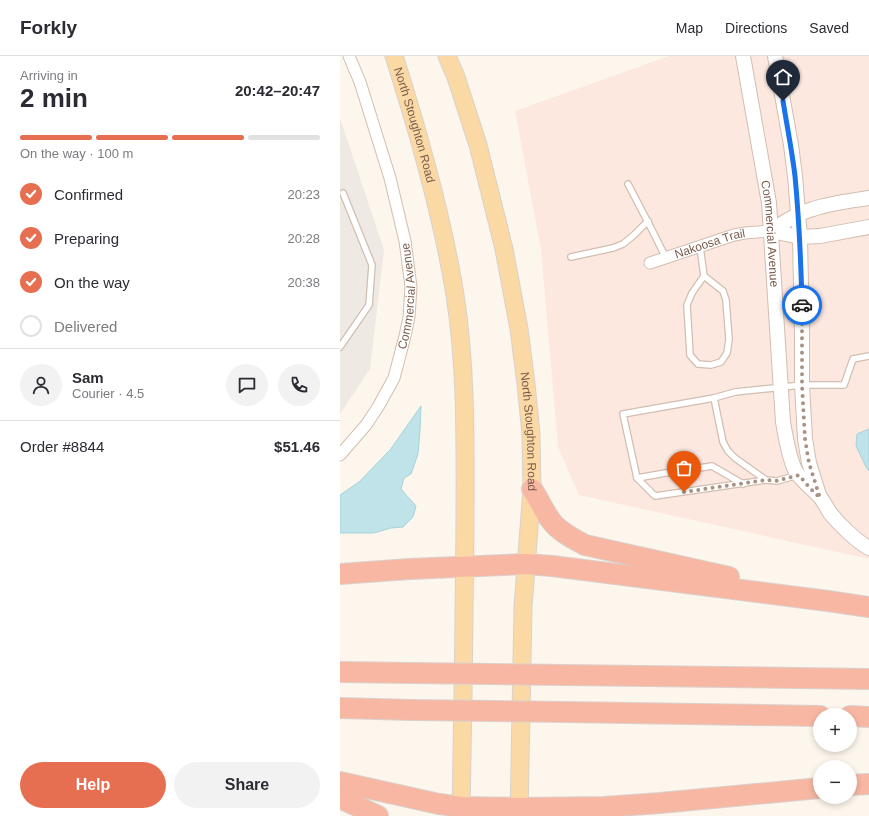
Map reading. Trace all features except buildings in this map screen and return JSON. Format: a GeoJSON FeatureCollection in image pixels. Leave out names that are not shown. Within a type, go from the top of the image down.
{"type":"FeatureCollection","features":[{"type":"Feature","properties":{"kind":"highway"},"geometry":{"type":"LineString","coordinates":[[532,489],[552,522],[565,534],[586,545],[828,601]]}},
{"type":"Feature","properties":{"kind":"highway"},"geometry":{"type":"LineString","coordinates":[[340,574],[409,569],[526,564],[552,566],[869,607]]}},
{"type":"Feature","properties":{"kind":"highway"},"geometry":{"type":"LineString","coordinates":[[340,672],[869,680]]}},
{"type":"Feature","properties":{"kind":"highway"},"geometry":{"type":"LineString","coordinates":[[340,708],[813,716]]}},
{"type":"Feature","properties":{"kind":"highway"},"geometry":{"type":"LineString","coordinates":[[857,716],[869,717]]}},
{"type":"Feature","properties":{"kind":"highway"},"geometry":{"type":"LineString","coordinates":[[340,782],[438,804],[461,811],[519,812],[660,803],[813,789]]}},
{"type":"Feature","properties":{"kind":"highway"},"geometry":{"type":"LineString","coordinates":[[857,785],[869,784]]}},
{"type":"Feature","properties":{"kind":"highway"},"geometry":{"type":"LineString","coordinates":[[340,798],[378,816]]}},
{"type":"Feature","properties":{"kind":"highway"},"geometry":{"type":"LineString","coordinates":[[571,816],[604,807]]}},
{"type":"Feature","properties":{"kind":"main road","name":"North Stoughton Road"},"geometry":{"type":"LineString","coordinates":[[394,56],[413,114],[436,199],[456,296],[462,349],[466,418],[461,811]]}},
{"type":"Feature","properties":{"kind":"main road","name":"North Stoughton Road"},"geometry":{"type":"LineString","coordinates":[[447,56],[456,77],[478,146],[504,249],[519,329],[531,434],[532,489],[523,607],[519,812]]}},
{"type":"Feature","properties":{"kind":"street","name":"Commercial Avenue"},"geometry":{"type":"LineString","coordinates":[[340,455],[366,425],[394,378],[409,317],[411,287],[408,256],[390,178],[360,82],[349,56]]}},
{"type":"Feature","properties":{"kind":"street","name":"Commercial Avenue"},"geometry":{"type":"LineString","coordinates":[[743,56],[768,196],[783,422],[786,437],[793,464],[799,475],[820,498],[841,525],[857,540],[869,548]]}},
{"type":"Feature","properties":{"kind":"street","name":"Commercial Avenue"},"geometry":{"type":"LineString","coordinates":[[776,56],[795,176],[800,237],[802,385],[806,444],[809,463],[820,498]]}},
{"type":"Feature","properties":{"kind":"street","name":"Nakoosa Trail"},"geometry":{"type":"LineString","coordinates":[[771,231],[798,215],[812,209],[834,203],[869,198]]}},
{"type":"Feature","properties":{"kind":"street","name":"Nakoosa Trail"},"geometry":{"type":"LineString","coordinates":[[650,263],[734,235],[745,233],[771,231],[800,237],[820,236],[869,228]]}},
{"type":"Feature","properties":{"kind":"lane"},"geometry":{"type":"LineString","coordinates":[[628,184],[666,258]]}},
{"type":"Feature","properties":{"kind":"lane"},"geometry":{"type":"LineString","coordinates":[[340,347],[369,305],[372,265],[343,193]]}},
{"type":"Feature","properties":{"kind":"lane"},"geometry":{"type":"LineString","coordinates":[[571,257],[613,248],[624,244],[648,221]]}},
{"type":"Feature","properties":{"kind":"lane"},"geometry":{"type":"LineString","coordinates":[[700,247],[704,276],[692,293],[687,305],[690,355],[698,364],[711,365],[721,362],[727,353],[729,339],[726,300],[723,291],[704,276]]}},
{"type":"Feature","properties":{"kind":"lane"},"geometry":{"type":"LineString","coordinates":[[799,475],[776,481],[766,480],[655,496],[637,478],[623,414],[714,398],[735,392],[802,385],[844,385],[853,359],[869,356]]}},
{"type":"Feature","properties":{"kind":"lane"},"geometry":{"type":"LineString","coordinates":[[714,398],[723,442],[728,451],[766,480]]}},
{"type":"Feature","properties":{"kind":"lane"},"geometry":{"type":"LineString","coordinates":[[699,468],[712,466],[743,484]]}},
{"type":"Feature","properties":{"kind":"lane"},"geometry":{"type":"LineString","coordinates":[[637,478],[677,471]]}},
{"type":"Feature","properties":{"kind":"shaded area"},"geometry":{"type":"Polygon","coordinates":[[[669,56],[869,56],[869,559],[579,495],[558,447],[541,250],[515,111],[669,56]]]}},
{"type":"Feature","properties":{"kind":"shaded area"},"geometry":{"type":"Polygon","coordinates":[[[340,118],[384,250],[370,369],[340,414],[340,118]]]}},
{"type":"Feature","properties":{"kind":"water"},"geometry":{"type":"Polygon","coordinates":[[[421,406],[418,454],[411,474],[404,478],[401,489],[416,506],[413,517],[403,527],[391,528],[374,533],[340,533],[340,495],[359,482],[390,450],[421,406]]]}},
{"type":"Feature","properties":{"kind":"water"},"geometry":{"type":"Polygon","coordinates":[[[869,429],[869,471],[856,446],[857,434],[869,429]]]}},
{"type":"Feature","properties":{"kind":"way so far"},"geometry":{"type":"LineString","coordinates":[[684,492],[766,480],[776,481],[799,475],[801,479],[820,498],[809,463],[805,439],[802,385],[802,305]]}},
{"type":"Feature","properties":{"kind":"route"},"geometry":{"type":"LineString","coordinates":[[783,101],[795,176],[800,237],[802,305]]}}]}
